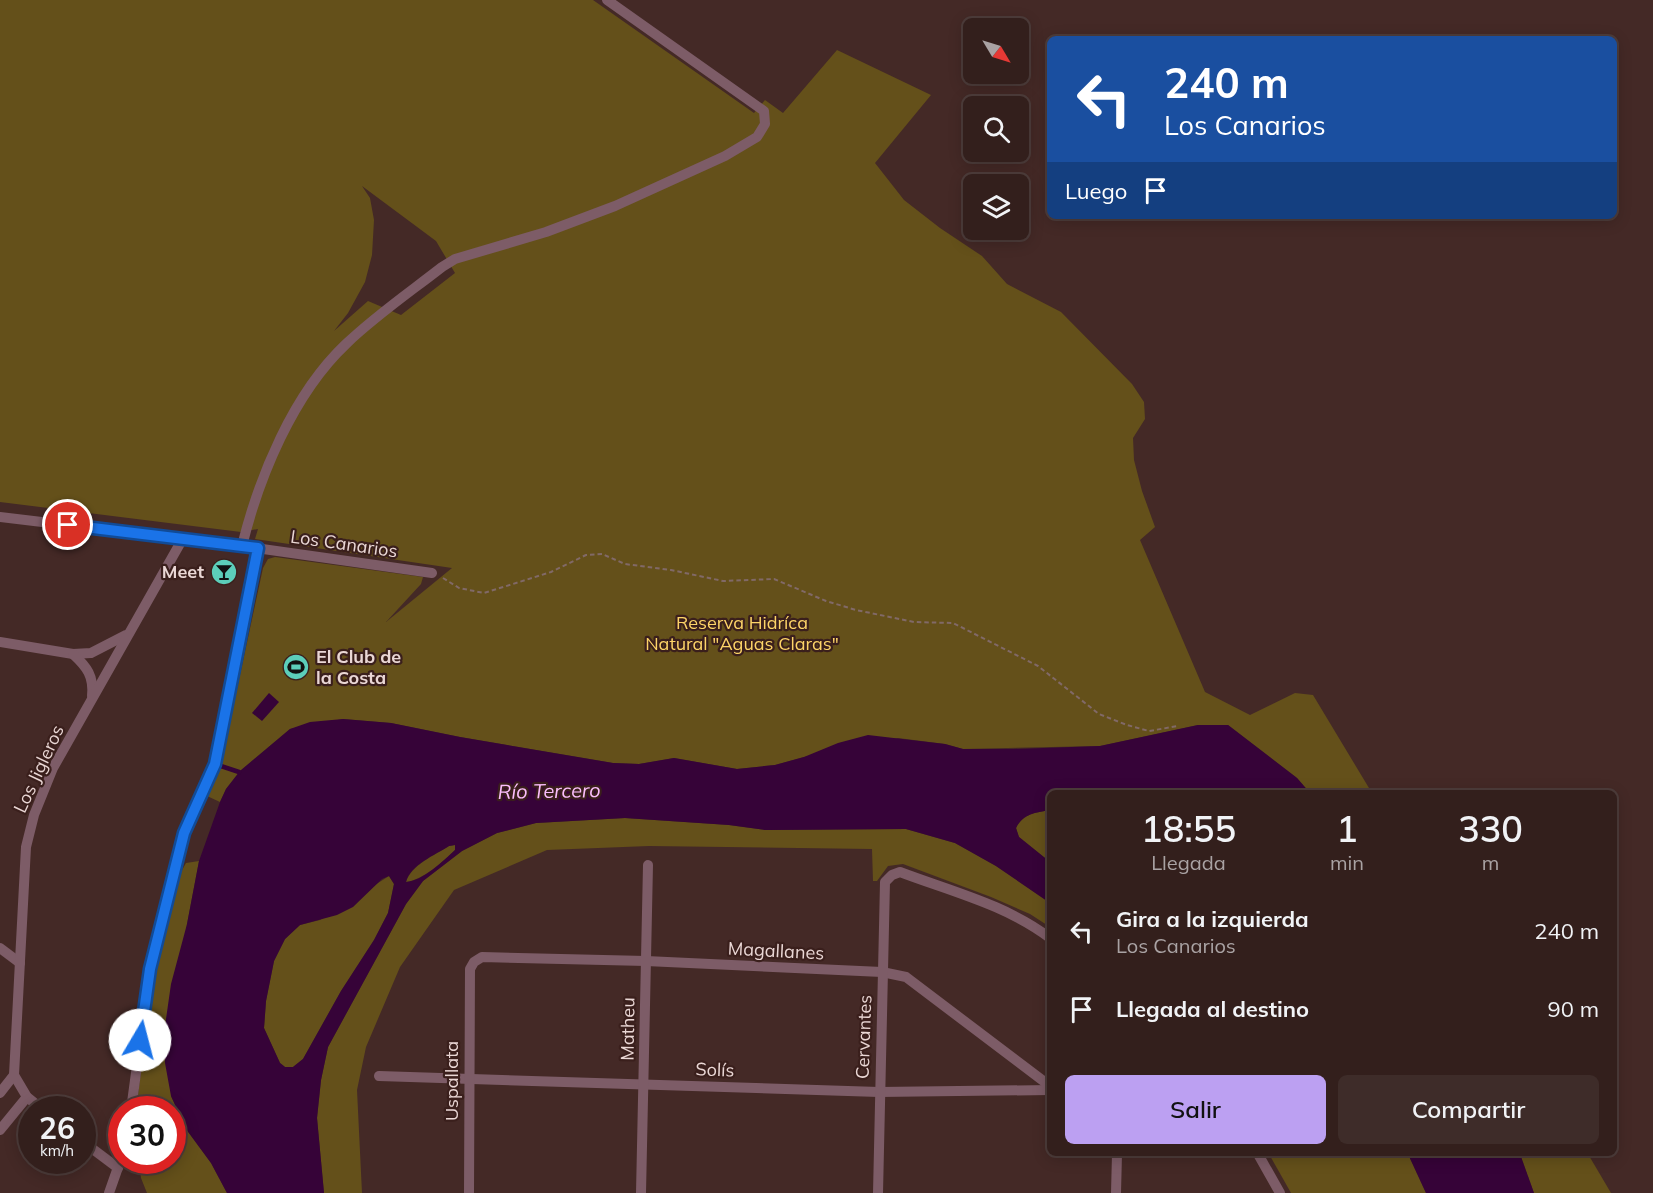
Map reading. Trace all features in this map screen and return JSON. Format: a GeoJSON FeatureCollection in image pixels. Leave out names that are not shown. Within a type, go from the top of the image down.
{"type":"FeatureCollection","features":[{"type":"Feature","properties":{"kind":"street"},"geometry":{"type":"LineString","coordinates":[[242,546],[253,504],[271,457],[309,390],[345,345],[406,295],[455,259],[546,232],[615,206],[725,156],[757,137],[765,124],[764,111],[607,0]]}},
{"type":"Feature","properties":{"kind":"street","name":"Los Canarios"},"geometry":{"type":"LineString","coordinates":[[0,517],[258,548],[432,573]]}},
{"type":"Feature","properties":{"kind":"street","name":"Los Jigleros"},"geometry":{"type":"LineString","coordinates":[[14,1075],[26,847],[34,815],[54,768],[182,540]]}},
{"type":"Feature","properties":{"kind":"street"},"geometry":{"type":"LineString","coordinates":[[133,1096],[150,969],[184,833],[215,764],[258,548]]}},
{"type":"Feature","properties":{"kind":"street"},"geometry":{"type":"LineString","coordinates":[[0,642],[73,654],[91,653],[109,646],[128,634]]}},
{"type":"Feature","properties":{"kind":"street"},"geometry":{"type":"LineString","coordinates":[[73,654],[92,675],[92,700]]}},
{"type":"Feature","properties":{"kind":"street","name":"Matheu"},"geometry":{"type":"LineString","coordinates":[[641,1193],[648,865]]}},
{"type":"Feature","properties":{"kind":"street","name":"Cervantes"},"geometry":{"type":"LineString","coordinates":[[878,1193],[885,882],[892,875],[900,872],[987,904],[1024,921],[1047,936]]}},
{"type":"Feature","properties":{"kind":"street"},"geometry":{"type":"LineString","coordinates":[[0,948],[20,963]]}},
{"type":"Feature","properties":{"kind":"street","name":"Magallanes"},"geometry":{"type":"LineString","coordinates":[[470,969],[474,962],[482,957],[646,961],[882,972],[906,977],[1047,1086]]}},
{"type":"Feature","properties":{"kind":"street","name":"Uspallata"},"geometry":{"type":"LineString","coordinates":[[469,1193],[470,969]]}},
{"type":"Feature","properties":{"kind":"street"},"geometry":{"type":"LineString","coordinates":[[0,1093],[14,1075],[26,1096]]}},
{"type":"Feature","properties":{"kind":"street","name":"Solís"},"geometry":{"type":"LineString","coordinates":[[379,1076],[879,1092],[1047,1088]]}},
{"type":"Feature","properties":{"kind":"street"},"geometry":{"type":"LineString","coordinates":[[0,1130],[18,1108]]}},
{"type":"Feature","properties":{"kind":"street"},"geometry":{"type":"LineString","coordinates":[[1116,1193],[1117,1156]]}},
{"type":"Feature","properties":{"kind":"street"},"geometry":{"type":"LineString","coordinates":[[1259,1156],[1280,1193]]}},
{"type":"Feature","properties":{"kind":"street"},"geometry":{"type":"LineString","coordinates":[[109,1193],[116,1174]]}},
{"type":"Feature","properties":{"kind":"path"},"geometry":{"type":"LineString","coordinates":[[432,573],[459,588],[484,593],[550,572],[586,555],[602,554],[625,564],[671,570],[723,581],[774,579],[826,601],[856,610],[914,622],[953,623],[1038,666],[1099,714],[1149,731],[1178,726]]}},
{"type":"Feature","properties":{"kind":"green space","name":"Reserva Hidríca Natural \"Aguas Claras\""},"geometry":{"type":"Polygon","coordinates":[[[0,0],[593,0],[754,113],[765,100],[783,113],[837,50],[931,95],[875,163],[904,200],[982,256],[1007,284],[1061,312],[1132,384],[1144,402],[1145,419],[1133,438],[1134,460],[1155,527],[1140,540],[1205,692],[1250,715],[1295,693],[1313,695],[1370,790],[1307,790],[1297,778],[1228,725],[1198,725],[1100,746],[963,749],[945,744],[898,738],[775,765],[737,769],[674,758],[639,764],[613,763],[391,723],[343,719],[290,729],[240,771],[226,789],[220,802],[207,796],[221,763],[263,568],[268,559],[275,557],[423,577],[421,584],[386,622],[452,568],[255,539],[258,529],[241,532],[0,502],[0,0]],[[362,186],[370,198],[374,220],[372,255],[365,282],[348,313],[334,331],[368,301],[401,315],[455,273],[436,241],[362,186]]]}},
{"type":"Feature","properties":{"kind":"green space"},"geometry":{"type":"Polygon","coordinates":[[[1047,811],[1047,860],[1019,837],[1016,828],[1023,819],[1047,811]]]}},
{"type":"Feature","properties":{"kind":"green space"},"geometry":{"type":"Polygon","coordinates":[[[625,818],[729,825],[765,830],[906,829],[955,843],[996,866],[1047,901],[1047,925],[1030,914],[991,897],[903,864],[888,866],[877,881],[873,881],[872,849],[649,846],[547,850],[454,890],[400,967],[366,1047],[357,1090],[362,1193],[324,1193],[317,1118],[321,1080],[328,1047],[406,904],[423,881],[462,851],[497,833],[536,823],[625,818]]]}},
{"type":"Feature","properties":{"kind":"green space"},"geometry":{"type":"Polygon","coordinates":[[[455,845],[455,850],[432,870],[419,878],[406,882],[418,866],[449,846],[455,845]]]}},
{"type":"Feature","properties":{"kind":"green space"},"geometry":{"type":"Polygon","coordinates":[[[199,861],[187,924],[171,1096],[138,1096],[155,964],[181,872],[186,863],[199,861]]]}},
{"type":"Feature","properties":{"kind":"green space"},"geometry":{"type":"Polygon","coordinates":[[[389,876],[394,884],[388,913],[374,940],[341,991],[303,1059],[293,1067],[285,1067],[280,1063],[264,1028],[266,1001],[274,961],[285,939],[300,925],[320,920],[389,876]]]}},
{"type":"Feature","properties":{"kind":"green space"},"geometry":{"type":"Polygon","coordinates":[[[186,1129],[211,1163],[227,1193],[147,1193],[141,1174],[186,1174],[186,1129]]]}},
{"type":"Feature","properties":{"kind":"green space"},"geometry":{"type":"Polygon","coordinates":[[[1270,1156],[1409,1156],[1426,1193],[1291,1193],[1270,1156]]]}},
{"type":"Feature","properties":{"kind":"green space"},"geometry":{"type":"Polygon","coordinates":[[[1521,1156],[1589,1156],[1611,1193],[1534,1193],[1521,1156]]]}},
{"type":"Feature","properties":{"kind":"water"},"geometry":{"type":"Polygon","coordinates":[[[269,693],[279,702],[262,721],[252,713],[269,693]]]}},
{"type":"Feature","properties":{"kind":"water","name":"Río Tercero"},"geometry":{"type":"Polygon","coordinates":[[[343,719],[391,723],[613,763],[639,764],[674,758],[737,769],[775,765],[868,735],[945,744],[963,749],[1014,749],[1100,746],[1198,725],[1228,725],[1297,778],[1307,790],[1047,790],[1047,811],[1026,817],[1016,828],[1019,837],[1047,860],[1047,901],[996,866],[955,843],[906,829],[765,830],[729,825],[625,818],[536,823],[497,833],[462,851],[423,881],[406,904],[328,1047],[321,1080],[317,1118],[324,1193],[227,1193],[211,1163],[186,1129],[186,1096],[171,1096],[165,1063],[164,1033],[171,984],[187,924],[199,861],[220,802],[226,789],[240,771],[290,729],[310,722],[343,719]],[[455,845],[430,857],[412,870],[406,882],[419,878],[455,850],[455,845]],[[389,876],[382,879],[353,907],[337,915],[300,925],[285,939],[274,961],[266,1001],[264,1028],[280,1063],[285,1067],[293,1067],[303,1059],[388,913],[394,884],[389,876]]]}},
{"type":"Feature","properties":{"kind":"water"},"geometry":{"type":"Polygon","coordinates":[[[1409,1156],[1521,1156],[1534,1193],[1426,1193],[1409,1156]]]}},
{"type":"Feature","properties":{"kind":"waterway"},"geometry":{"type":"LineString","coordinates":[[215,764],[239,772]]}},
{"type":"Feature","properties":{"kind":"place","name":"Meet"},"geometry":{"type":"Point","coordinates":[224,572]}},
{"type":"Feature","properties":{"kind":"place","name":"El Club de la Costa"},"geometry":{"type":"Point","coordinates":[296,667]}},
{"type":"Feature","properties":{"kind":"route"},"geometry":{"type":"LineString","coordinates":[[68,525],[258,548],[215,764],[184,833],[150,969],[140,1040]]}}]}
